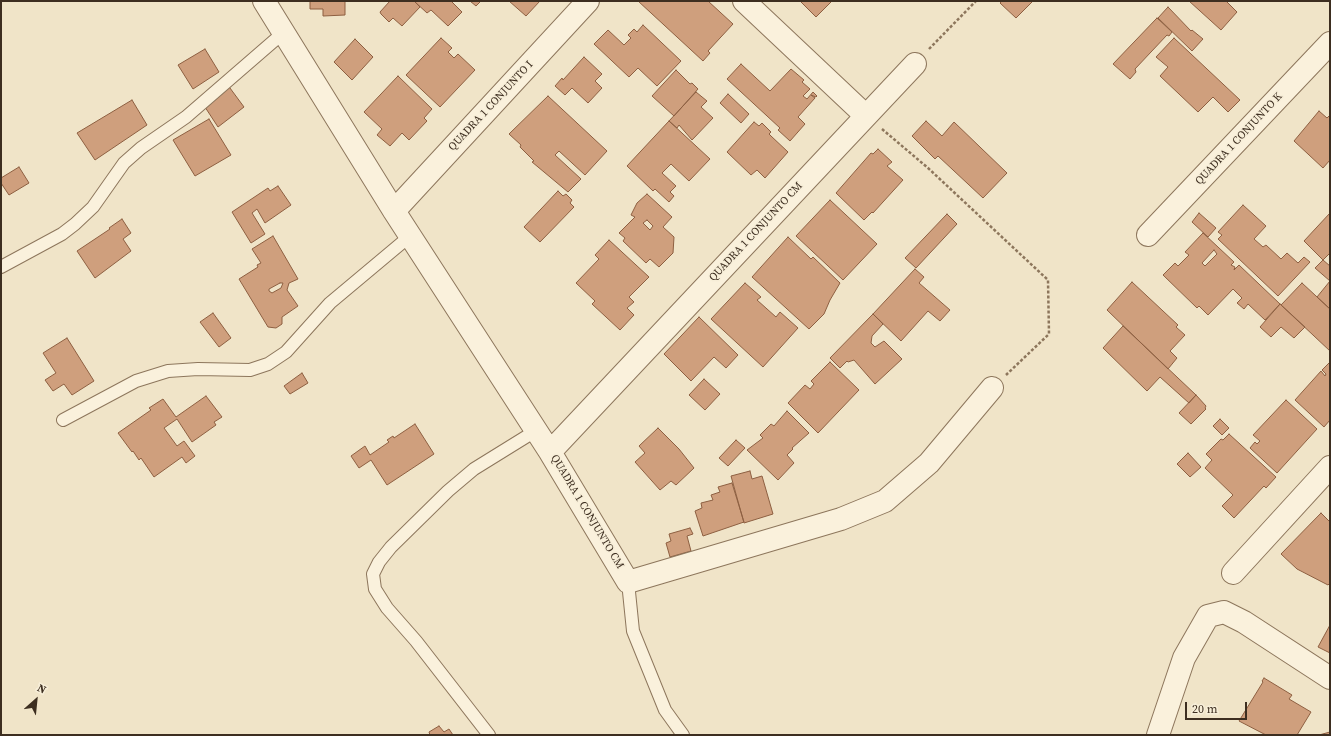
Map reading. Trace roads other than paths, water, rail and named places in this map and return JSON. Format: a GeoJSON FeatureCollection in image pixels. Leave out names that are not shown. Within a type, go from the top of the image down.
{"type":"FeatureCollection","features":[{"type":"Feature","properties":{"kind":"street"},"geometry":{"type":"LineString","coordinates":[[264,1],[394,211],[550,452]]}},
{"type":"Feature","properties":{"kind":"street","name":"QUADRA 1 CONJUNTO I"},"geometry":{"type":"LineString","coordinates":[[394,211],[588,1]]}},
{"type":"Feature","properties":{"kind":"street"},"geometry":{"type":"LineString","coordinates":[[744,1],[865,115]]}},
{"type":"Feature","properties":{"kind":"street","name":"QUADRA 1 CONJUNTO K"},"geometry":{"type":"LineString","coordinates":[[1148,235],[1330,43]]}},
{"type":"Feature","properties":{"kind":"street","name":"QUADRA 1 CONJUNTO CM"},"geometry":{"type":"LineString","coordinates":[[915,64],[865,115],[550,452],[628,582],[841,519],[885,501],[929,463],[992,388]]}},
{"type":"Feature","properties":{"kind":"street"},"geometry":{"type":"LineString","coordinates":[[1233,573],[1330,467]]}},
{"type":"Feature","properties":{"kind":"street"},"geometry":{"type":"LineString","coordinates":[[1158,735],[1184,658],[1208,616],[1224,612],[1244,622],[1330,678]]}},
{"type":"Feature","properties":{"kind":"lane"},"geometry":{"type":"LineString","coordinates":[[1,268],[62,234],[75,224],[93,206],[124,163],[141,148],[186,117],[283,33]]}},
{"type":"Feature","properties":{"kind":"lane"},"geometry":{"type":"LineString","coordinates":[[63,420],[136,381],[168,371],[198,369],[250,370],[268,364],[286,352],[330,303],[410,236]]}},
{"type":"Feature","properties":{"kind":"lane"},"geometry":{"type":"LineString","coordinates":[[489,735],[416,641],[387,608],[375,589],[373,574],[379,562],[391,547],[448,491],[474,469],[537,430]]}},
{"type":"Feature","properties":{"kind":"lane"},"geometry":{"type":"LineString","coordinates":[[628,582],[633,631],[665,710],[683,735]]}}]}
